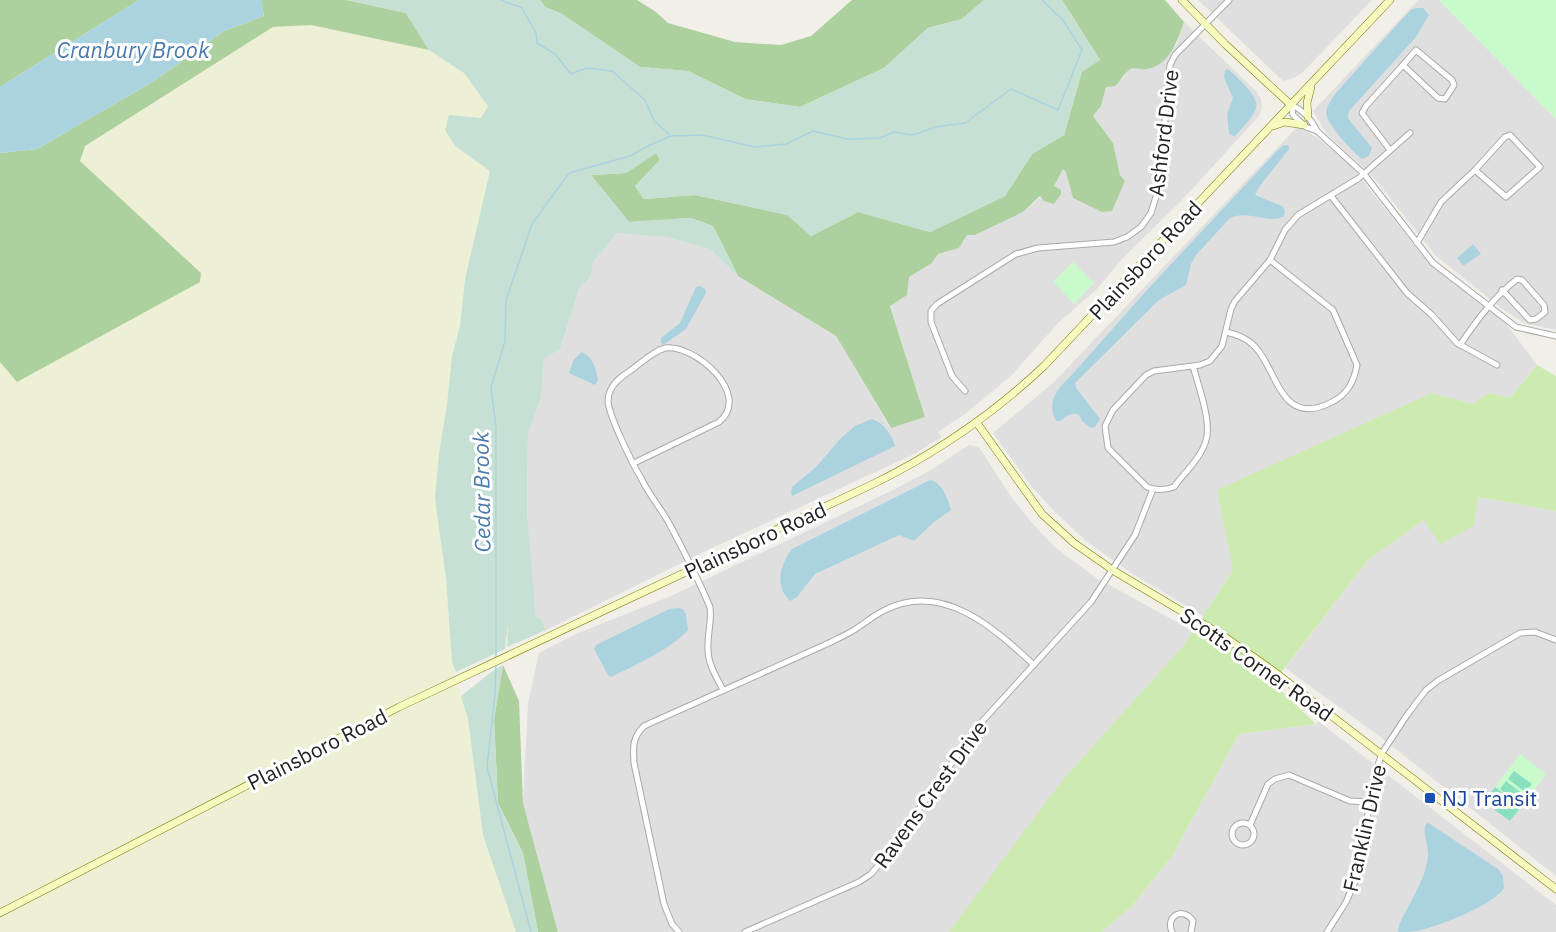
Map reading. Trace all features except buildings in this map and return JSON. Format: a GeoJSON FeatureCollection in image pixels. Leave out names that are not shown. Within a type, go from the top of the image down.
{"type":"FeatureCollection","features":[{"type":"Feature","properties":{"kind":"street"},"geometry":{"type":"LineString","coordinates":[[1182,0],[1291,105],[1299,108],[1317,131],[1364,174],[1433,263],[1516,327],[1556,336]]}},
{"type":"Feature","properties":{"kind":"street","name":"Ashford Drive"},"geometry":{"type":"LineString","coordinates":[[965,391],[957,385],[952,376],[930,317],[931,311],[937,304],[985,273],[1027,250],[1114,242],[1127,237],[1141,227],[1151,213],[1159,187],[1170,65],[1175,55],[1229,0]]}},
{"type":"Feature","properties":{"kind":"street","name":"Plainsboro Road"},"geometry":{"type":"LineString","coordinates":[[0,913],[390,711],[902,471],[926,457],[977,423],[1025,384],[1064,346],[1390,0]]}},
{"type":"Feature","properties":{"kind":"street"},"geometry":{"type":"LineString","coordinates":[[1390,150],[1362,113],[1402,64],[1416,50],[1452,80],[1454,85],[1445,99],[1438,98],[1402,64]]}},
{"type":"Feature","properties":{"kind":"street"},"geometry":{"type":"LineString","coordinates":[[1308,117],[1309,92],[1313,81]]}},
{"type":"Feature","properties":{"kind":"street"},"geometry":{"type":"LineString","coordinates":[[1291,105],[1293,115],[1304,125]]}},
{"type":"Feature","properties":{"kind":"street"},"geometry":{"type":"LineString","coordinates":[[1270,127],[1285,122],[1304,125],[1317,131]]}},
{"type":"Feature","properties":{"kind":"street"},"geometry":{"type":"LineString","coordinates":[[1193,366],[1208,426],[1207,438],[1203,448],[1174,486],[1167,489],[1147,487],[1108,448],[1105,435],[1108,417],[1146,375],[1164,369],[1193,366],[1210,361],[1222,346],[1235,301],[1270,260],[1285,230],[1298,215],[1364,174],[1410,133]]}},
{"type":"Feature","properties":{"kind":"street"},"geometry":{"type":"LineString","coordinates":[[1417,243],[1441,202],[1505,137],[1510,135],[1540,167],[1506,197],[1475,170]]}},
{"type":"Feature","properties":{"kind":"street"},"geometry":{"type":"LineString","coordinates":[[1331,196],[1407,293],[1460,345],[1497,365]]}},
{"type":"Feature","properties":{"kind":"street"},"geometry":{"type":"LineString","coordinates":[[1226,332],[1251,342],[1258,350],[1281,392],[1289,401],[1301,407],[1315,408],[1327,405],[1339,399],[1352,384],[1357,365],[1336,314],[1270,260]]}},
{"type":"Feature","properties":{"kind":"street"},"geometry":{"type":"LineString","coordinates":[[1460,345],[1488,306],[1502,291],[1517,279],[1522,280],[1545,307],[1545,312],[1536,319],[1530,320],[1502,291]]}},
{"type":"Feature","properties":{"kind":"street"},"geometry":{"type":"LineString","coordinates":[[634,463],[719,422],[727,414],[730,396],[727,387],[706,366],[683,350],[665,348],[655,353],[617,380],[612,387],[608,402],[640,478],[669,522],[710,608],[712,618],[707,648],[708,658],[723,690]]}},
{"type":"Feature","properties":{"kind":"street","name":"Scotts Corner Road"},"geometry":{"type":"LineString","coordinates":[[977,423],[1042,513],[1074,543],[1114,571],[1231,641],[1382,753],[1556,889]]}},
{"type":"Feature","properties":{"kind":"street","name":"Ravens Crest Drive"},"geometry":{"type":"LineString","coordinates":[[745,932],[859,882],[871,874],[978,726],[1091,602],[1114,571],[1135,536],[1153,489]]}},
{"type":"Feature","properties":{"kind":"street"},"geometry":{"type":"LineString","coordinates":[[679,932],[672,924],[664,904],[634,763],[633,743],[635,736],[644,726],[829,643],[853,631],[884,610],[916,600],[945,603],[980,619],[1004,637],[1034,665]]}},
{"type":"Feature","properties":{"kind":"street","name":"Franklin Drive"},"geometry":{"type":"LineString","coordinates":[[1327,932],[1346,902],[1358,877],[1365,844],[1372,784],[1382,753],[1414,705],[1426,690],[1439,680],[1520,633],[1534,632],[1556,640]]}},
{"type":"Feature","properties":{"kind":"street"},"geometry":{"type":"LineString","coordinates":[[1250,825],[1268,784],[1275,779],[1289,775],[1350,801],[1369,802]]}},
{"type":"Feature","properties":{"kind":"street"},"geometry":{"type":"LineString","coordinates":[[1242,822],[1250,825],[1255,834],[1252,841],[1243,846],[1235,843],[1232,833],[1235,826],[1242,822]]}},
{"type":"Feature","properties":{"kind":"street"},"geometry":{"type":"LineString","coordinates":[[1172,932],[1171,920],[1175,915],[1182,913],[1189,915],[1193,921],[1191,932]]}},
{"type":"Feature","properties":{"kind":"shaded area"},"geometry":{"type":"Polygon","coordinates":[[[1198,0],[1372,0],[1303,72],[1283,81],[1198,0]]]}},
{"type":"Feature","properties":{"kind":"shaded area"},"geometry":{"type":"Polygon","coordinates":[[[1418,0],[1439,0],[1556,119],[1556,330],[1524,323],[1501,308],[1436,256],[1375,179],[1327,134],[1313,111],[1418,0]]]}},
{"type":"Feature","properties":{"kind":"shaded area"},"geometry":{"type":"Polygon","coordinates":[[[1184,22],[1257,92],[1262,108],[1258,117],[1185,197],[1123,258],[1096,290],[1058,323],[1010,377],[965,414],[938,432],[942,437],[914,454],[708,550],[546,630],[542,621],[536,617],[531,569],[527,513],[528,431],[541,398],[544,359],[560,349],[579,289],[591,276],[593,262],[617,232],[667,237],[710,249],[738,276],[836,336],[890,428],[925,417],[890,305],[909,277],[932,263],[938,254],[959,248],[967,235],[975,235],[1023,212],[1054,186],[1063,169],[1074,198],[1120,175],[1113,143],[1093,116],[1101,106],[1106,87],[1123,79],[1128,71],[1135,68],[1148,69],[1177,44],[1184,22]]]}},
{"type":"Feature","properties":{"kind":"shaded area"},"geometry":{"type":"Polygon","coordinates":[[[1298,126],[1319,139],[1352,167],[1427,261],[1505,322],[1537,365],[1510,398],[1489,393],[1472,404],[1432,393],[1233,570],[1203,616],[1131,573],[1086,541],[1031,486],[993,433],[1054,382],[1298,126]]]}},
{"type":"Feature","properties":{"kind":"shaded area"},"geometry":{"type":"Polygon","coordinates":[[[969,445],[979,447],[1010,495],[1056,548],[1095,577],[1193,631],[959,921],[949,932],[558,932],[523,803],[528,703],[539,653],[576,634],[671,596],[893,490],[931,470],[969,445]]]}},
{"type":"Feature","properties":{"kind":"shaded area"},"geometry":{"type":"Polygon","coordinates":[[[1478,497],[1556,511],[1556,876],[1378,735],[1285,668],[1368,560],[1424,520],[1478,497]]]}},
{"type":"Feature","properties":{"kind":"shaded area"},"geometry":{"type":"Polygon","coordinates":[[[1318,721],[1556,905],[1556,932],[1101,932],[1131,907],[1172,856],[1239,734],[1316,724],[1318,721]]]}},
{"type":"Feature","properties":{"kind":"green space"},"geometry":{"type":"Polygon","coordinates":[[[0,0],[139,0],[0,87],[0,0]]]}},
{"type":"Feature","properties":{"kind":"green space"},"geometry":{"type":"Polygon","coordinates":[[[261,0],[347,0],[406,13],[429,50],[311,25],[273,27],[85,146],[80,161],[201,273],[200,282],[17,382],[0,362],[0,153],[37,149],[154,81],[224,31],[264,16],[261,0]]]}},
{"type":"Feature","properties":{"kind":"green space"},"geometry":{"type":"Polygon","coordinates":[[[347,0],[540,0],[545,7],[562,14],[640,67],[688,71],[744,99],[800,107],[884,68],[928,28],[962,19],[984,0],[1062,0],[1100,60],[1082,72],[1064,135],[1032,154],[1005,196],[930,232],[858,212],[811,236],[787,215],[695,195],[644,199],[635,186],[660,160],[656,153],[626,173],[591,175],[629,222],[691,218],[713,226],[738,276],[710,249],[667,237],[617,233],[593,262],[591,276],[579,289],[560,349],[544,359],[541,398],[528,432],[527,513],[536,617],[542,620],[546,630],[507,647],[508,622],[505,649],[456,672],[452,662],[446,578],[435,499],[452,356],[460,326],[465,279],[490,171],[455,146],[445,130],[449,115],[481,118],[488,106],[464,73],[429,50],[406,13],[347,0]]]}},
{"type":"Feature","properties":{"kind":"green space"},"geometry":{"type":"Polygon","coordinates":[[[540,0],[637,0],[668,23],[735,42],[781,45],[811,36],[852,0],[984,0],[962,19],[928,28],[884,68],[800,107],[745,99],[688,71],[640,67],[562,14],[545,7],[540,0]]]}},
{"type":"Feature","properties":{"kind":"green space"},"geometry":{"type":"Polygon","coordinates":[[[1062,0],[1165,0],[1184,22],[1167,58],[1155,67],[1134,68],[1126,73],[1115,86],[1106,87],[1101,106],[1093,116],[1113,143],[1120,175],[1125,181],[1112,211],[1102,212],[1073,198],[1066,172],[1063,169],[1054,186],[1061,190],[1061,194],[1054,204],[1044,201],[1040,196],[1023,212],[975,235],[967,235],[959,248],[938,254],[932,263],[909,277],[907,295],[890,306],[925,417],[891,428],[836,336],[738,276],[713,226],[691,218],[629,222],[591,175],[626,173],[656,153],[660,160],[635,186],[644,199],[695,195],[788,215],[811,236],[858,212],[930,232],[1005,196],[1032,154],[1064,135],[1082,71],[1100,60],[1062,0]]]}},
{"type":"Feature","properties":{"kind":"green space"},"geometry":{"type":"Polygon","coordinates":[[[1439,0],[1556,0],[1556,119],[1439,0]]]}},
{"type":"Feature","properties":{"kind":"green space"},"geometry":{"type":"Polygon","coordinates":[[[311,25],[429,50],[464,73],[488,106],[481,118],[463,115],[455,146],[490,171],[465,279],[460,326],[452,356],[435,499],[446,578],[452,662],[468,719],[483,835],[516,932],[0,932],[0,362],[17,382],[201,272],[79,161],[85,146],[273,27],[311,25]]]}},
{"type":"Feature","properties":{"kind":"green space"},"geometry":{"type":"Polygon","coordinates":[[[1073,262],[1094,283],[1074,304],[1053,282],[1073,262]]]}},
{"type":"Feature","properties":{"kind":"green space"},"geometry":{"type":"Polygon","coordinates":[[[1537,365],[1556,376],[1556,511],[1478,497],[1474,526],[1440,544],[1424,520],[1368,560],[1273,683],[1316,724],[1239,734],[1172,856],[1131,907],[1101,932],[949,932],[1061,782],[1184,645],[1233,570],[1217,490],[1432,393],[1472,404],[1489,393],[1510,398],[1537,365]]]}},
{"type":"Feature","properties":{"kind":"green space"},"geometry":{"type":"Polygon","coordinates":[[[503,665],[519,701],[523,803],[558,932],[538,932],[523,853],[498,803],[494,719],[503,665]]]}},
{"type":"Feature","properties":{"kind":"green space"},"geometry":{"type":"Polygon","coordinates":[[[503,665],[494,719],[498,803],[523,853],[538,932],[516,932],[483,835],[468,719],[461,696],[503,665]]]}},
{"type":"Feature","properties":{"kind":"green space"},"geometry":{"type":"Polygon","coordinates":[[[1520,754],[1546,774],[1521,807],[1495,787],[1520,754]]]}},
{"type":"Feature","properties":{"kind":"green space"},"geometry":{"type":"Polygon","coordinates":[[[1514,771],[1532,784],[1525,792],[1508,779],[1514,771]]]}},
{"type":"Feature","properties":{"kind":"green space"},"geometry":{"type":"Polygon","coordinates":[[[1506,781],[1524,795],[1517,803],[1500,789],[1506,781]]]}},
{"type":"Feature","properties":{"kind":"green space"},"geometry":{"type":"Polygon","coordinates":[[[1495,787],[1521,807],[1510,821],[1484,802],[1495,787]]]}},
{"type":"Feature","properties":{"kind":"water","name":"Cranbury Brook"},"geometry":{"type":"Polygon","coordinates":[[[139,0],[261,0],[264,16],[224,31],[154,81],[37,149],[0,153],[0,87],[139,0]]]}},
{"type":"Feature","properties":{"kind":"water"},"geometry":{"type":"Polygon","coordinates":[[[1423,8],[1429,15],[1416,37],[1349,111],[1348,118],[1372,148],[1369,156],[1362,159],[1330,123],[1327,108],[1335,94],[1402,19],[1412,9],[1423,8]]]}},
{"type":"Feature","properties":{"kind":"water"},"geometry":{"type":"Polygon","coordinates":[[[1228,69],[1246,87],[1256,103],[1256,108],[1247,123],[1235,136],[1229,133],[1227,114],[1233,98],[1224,78],[1225,70],[1228,69]]]}},
{"type":"Feature","properties":{"kind":"water"},"geometry":{"type":"Polygon","coordinates":[[[1288,145],[1289,149],[1255,195],[1282,206],[1285,210],[1284,216],[1273,219],[1244,215],[1230,218],[1196,255],[1191,264],[1186,285],[1159,300],[1075,383],[1100,419],[1095,427],[1091,428],[1076,414],[1056,421],[1052,408],[1054,397],[1060,387],[1275,153],[1282,146],[1288,145]]]}},
{"type":"Feature","properties":{"kind":"water"},"geometry":{"type":"Polygon","coordinates":[[[1473,244],[1481,254],[1463,266],[1457,258],[1473,244]]]}},
{"type":"Feature","properties":{"kind":"water"},"geometry":{"type":"Polygon","coordinates":[[[700,286],[705,289],[706,293],[686,329],[663,345],[661,338],[680,323],[696,287],[700,286]]]}},
{"type":"Feature","properties":{"kind":"water"},"geometry":{"type":"Polygon","coordinates":[[[582,352],[589,357],[595,368],[598,380],[595,385],[569,373],[574,359],[582,352]]]}},
{"type":"Feature","properties":{"kind":"water"},"geometry":{"type":"Polygon","coordinates":[[[872,419],[887,430],[895,446],[792,496],[792,487],[816,467],[841,438],[855,426],[872,419]]]}},
{"type":"Feature","properties":{"kind":"water"},"geometry":{"type":"Polygon","coordinates":[[[930,480],[941,487],[951,510],[914,541],[899,535],[815,574],[797,597],[790,601],[785,595],[780,575],[784,562],[792,549],[930,480]]]}},
{"type":"Feature","properties":{"kind":"water"},"geometry":{"type":"Polygon","coordinates":[[[669,609],[683,609],[686,614],[688,630],[681,637],[641,662],[611,677],[608,675],[594,649],[596,645],[669,609]]]}},
{"type":"Feature","properties":{"kind":"water"},"geometry":{"type":"Polygon","coordinates":[[[1427,822],[1498,869],[1503,876],[1504,888],[1488,902],[1451,920],[1417,931],[1398,932],[1427,863],[1425,826],[1427,822]]]}},
{"type":"Feature","properties":{"kind":"waterway","name":"Cranbury Brook"},"geometry":{"type":"LineString","coordinates":[[501,0],[522,8],[536,33],[537,43],[555,54],[571,74],[586,68],[612,71],[645,100],[654,121],[671,136],[703,135],[755,147],[786,144],[813,131],[847,139],[880,138],[894,132],[913,135],[935,127],[965,123],[1011,89],[1058,110],[1082,50],[1063,20],[1042,0]]}},
{"type":"Feature","properties":{"kind":"waterway","name":"Cedar Brook"},"geometry":{"type":"LineString","coordinates":[[496,658],[496,427],[491,387],[505,341],[506,300],[532,224],[569,173],[630,156],[671,136]]}},
{"type":"Feature","properties":{"kind":"waterway","name":"Cedar Brook"},"geometry":{"type":"LineString","coordinates":[[496,663],[487,767],[531,932]]}},
{"type":"Feature","properties":{"kind":"place","name":"NJ Transit"},"geometry":{"type":"Point","coordinates":[1430,798]}}]}
